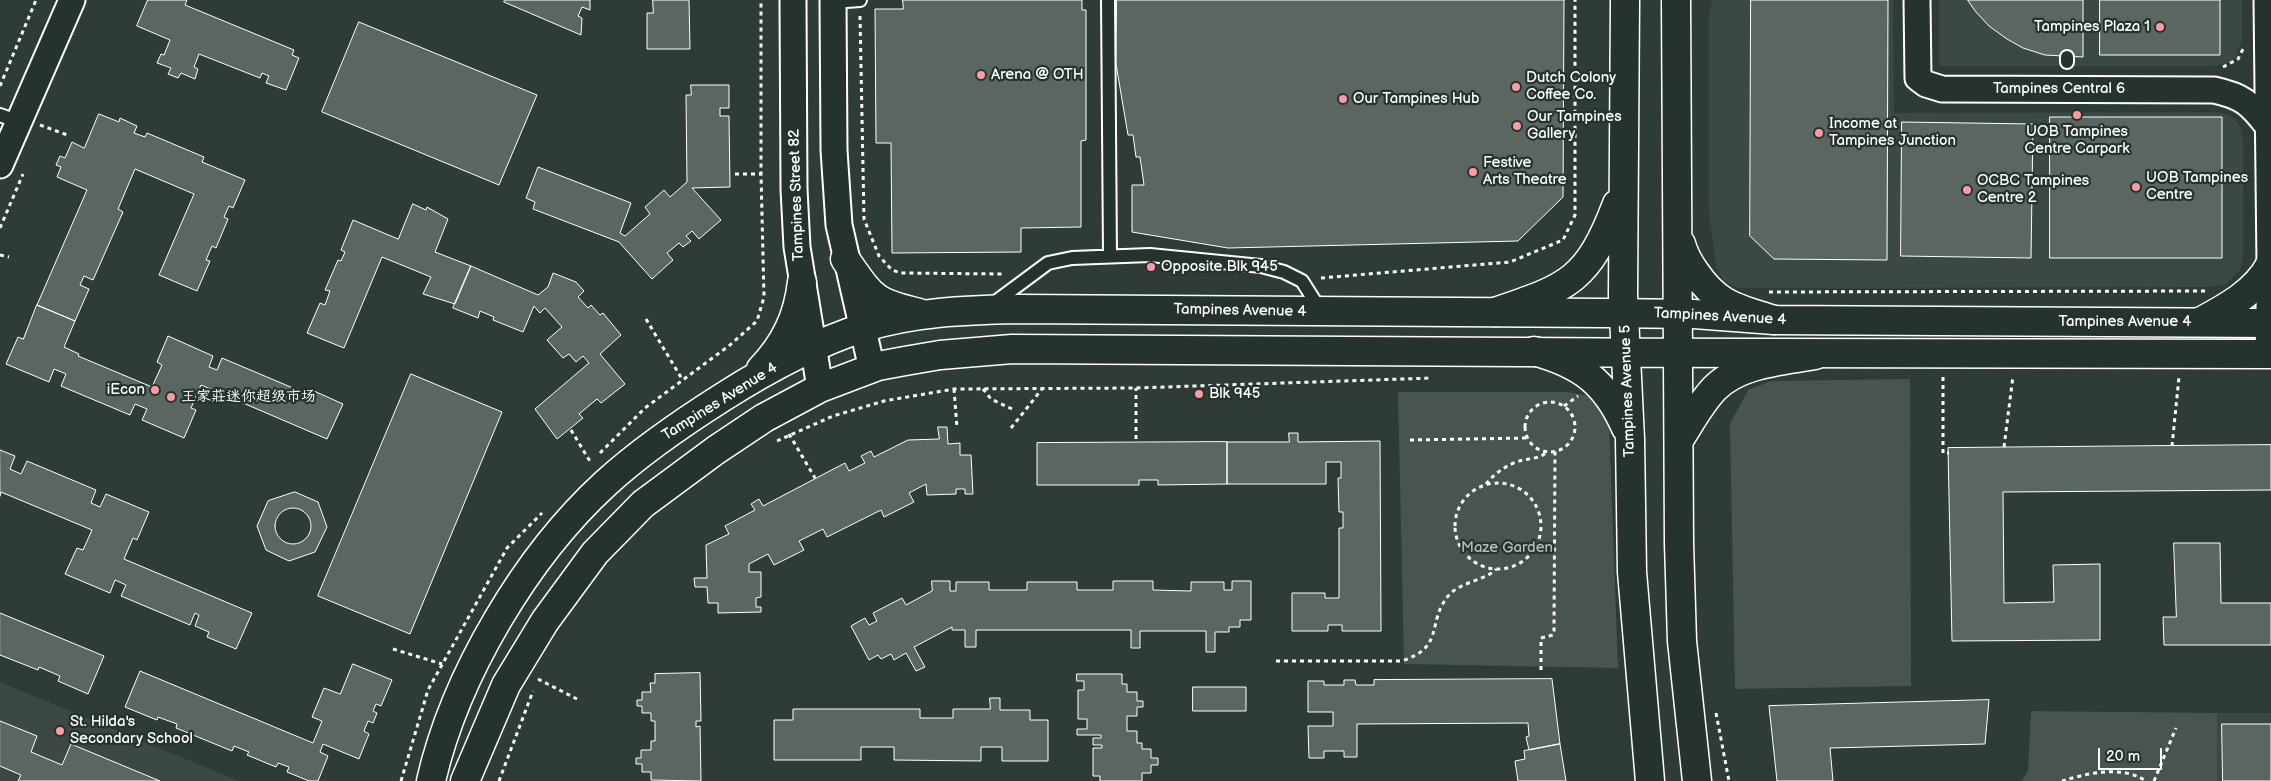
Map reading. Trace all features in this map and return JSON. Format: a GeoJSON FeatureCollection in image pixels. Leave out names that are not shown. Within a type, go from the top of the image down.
{"type":"FeatureCollection","features":[{"type":"Feature","properties":{"kind":"main road","name":"Tampines Avenue 5"},"geometry":{"type":"LineString","coordinates":[[1625,0],[1623,295],[1630,439],[1632,572],[1650,781]]}},
{"type":"Feature","properties":{"kind":"main road"},"geometry":{"type":"LineString","coordinates":[[1676,0],[1682,641],[1697,781]]}},
{"type":"Feature","properties":{"kind":"main road"},"geometry":{"type":"LineString","coordinates":[[1495,312],[1547,295],[1574,278],[1591,260],[1604,239],[1624,186]]}},
{"type":"Feature","properties":{"kind":"main road"},"geometry":{"type":"LineString","coordinates":[[1677,226],[1684,256],[1713,296],[1734,307],[1774,320]]}},
{"type":"Feature","properties":{"kind":"main road"},"geometry":{"type":"LineString","coordinates":[[845,259],[868,293],[881,302],[926,314]]}},
{"type":"Feature","properties":{"kind":"main road"},"geometry":{"type":"LineString","coordinates":[[2199,323],[2222,310],[2262,280],[2270,265]]}},
{"type":"Feature","properties":{"kind":"main road"},"geometry":{"type":"LineString","coordinates":[[754,378],[776,354],[790,328],[799,308],[802,282]]}},
{"type":"Feature","properties":{"kind":"main road","name":"Tampines Avenue 4"},"geometry":{"type":"LineString","coordinates":[[431,781],[438,752],[456,701],[478,656],[530,572],[560,532],[605,484],[653,444],[754,378],[812,348],[862,328],[926,314],[984,310],[1322,313],[1495,312],[1678,314],[1774,320],[2270,323]]}},
{"type":"Feature","properties":{"kind":"main road"},"geometry":{"type":"LineString","coordinates":[[466,781],[506,685],[545,621],[595,552],[643,504],[716,450],[776,411],[820,388],[872,369],[940,355],[1012,349],[1679,352],[1815,355],[2269,354]]}},
{"type":"Feature","properties":{"kind":"main road"},"geometry":{"type":"LineString","coordinates":[[1534,351],[1574,365],[1598,383],[1620,416],[1630,439]]}},
{"type":"Feature","properties":{"kind":"main road"},"geometry":{"type":"LineString","coordinates":[[1679,440],[1698,409],[1714,389],[1730,378],[1754,366],[1815,355]]}},
{"type":"Feature","properties":{"kind":"street"},"geometry":{"type":"LineString","coordinates":[[0,165],[13,118],[72,0]]}},
{"type":"Feature","properties":{"kind":"street","name":"Tampines Street 82"},"geometry":{"type":"LineString","coordinates":[[793,0],[794,189],[802,282],[820,388]]}},
{"type":"Feature","properties":{"kind":"street","name":"Tampines Central 6"},"geometry":{"type":"LineString","coordinates":[[1917,0],[1918,78],[1926,84],[1942,89],[2214,90],[2234,94],[2254,108],[2268,125]]}},
{"type":"Feature","properties":{"kind":"street"},"geometry":{"type":"LineString","coordinates":[[2268,0],[2269,354]]}},
{"type":"Feature","properties":{"kind":"street"},"geometry":{"type":"LineString","coordinates":[[833,1],[834,150],[839,225],[845,259],[872,369]]}},
{"type":"Feature","properties":{"kind":"lane"},"geometry":{"type":"LineString","coordinates":[[833,1],[860,0]]}},
{"type":"Feature","properties":{"kind":"lane"},"geometry":{"type":"LineString","coordinates":[[1108,0],[1110,255]]}},
{"type":"Feature","properties":{"kind":"lane"},"geometry":{"type":"LineString","coordinates":[[984,310],[1048,263],[1072,258],[1110,255],[1150,255],[1261,266],[1284,272],[1302,281],[1322,313]]}},
{"type":"Feature","properties":{"kind":"path"},"geometry":{"type":"LineString","coordinates":[[0,86],[36,0]]}},
{"type":"Feature","properties":{"kind":"path"},"geometry":{"type":"LineString","coordinates":[[757,321],[764,297],[760,174],[761,0]]}},
{"type":"Feature","properties":{"kind":"path"},"geometry":{"type":"LineString","coordinates":[[860,0],[864,219],[879,256],[892,270],[901,274],[1033,274]]}},
{"type":"Feature","properties":{"kind":"path"},"geometry":{"type":"LineString","coordinates":[[1302,281],[1334,276],[1510,262],[1563,240],[1576,215],[1575,0]]}},
{"type":"Feature","properties":{"kind":"path"},"geometry":{"type":"LineString","coordinates":[[2215,70],[2229,65],[2238,59],[2245,46]]}},
{"type":"Feature","properties":{"kind":"path"},"geometry":{"type":"LineString","coordinates":[[13,118],[70,136]]}},
{"type":"Feature","properties":{"kind":"path"},"geometry":{"type":"LineString","coordinates":[[735,174],[760,174]]}},
{"type":"Feature","properties":{"kind":"path"},"geometry":{"type":"LineString","coordinates":[[0,254],[9,257]]}},
{"type":"Feature","properties":{"kind":"path"},"geometry":{"type":"LineString","coordinates":[[1760,292],[2208,291]]}},
{"type":"Feature","properties":{"kind":"path"},"geometry":{"type":"LineString","coordinates":[[646,319],[682,379]]}},
{"type":"Feature","properties":{"kind":"path"},"geometry":{"type":"LineString","coordinates":[[2004,447],[2013,376]]}},
{"type":"Feature","properties":{"kind":"path"},"geometry":{"type":"LineString","coordinates":[[1943,377],[1943,453],[1949,453]]}},
{"type":"Feature","properties":{"kind":"path"},"geometry":{"type":"LineString","coordinates":[[2172,446],[2179,377]]}},
{"type":"Feature","properties":{"kind":"path"},"geometry":{"type":"LineString","coordinates":[[773,443],[833,416],[884,400],[954,389],[1136,388],[1440,378]]}},
{"type":"Feature","properties":{"kind":"path"},"geometry":{"type":"LineString","coordinates":[[982,388],[991,399],[1012,409]]}},
{"type":"Feature","properties":{"kind":"path"},"geometry":{"type":"LineString","coordinates":[[1011,428],[1043,388]]}},
{"type":"Feature","properties":{"kind":"path"},"geometry":{"type":"LineString","coordinates":[[1136,388],[1136,439]]}},
{"type":"Feature","properties":{"kind":"path"},"geometry":{"type":"LineString","coordinates":[[954,389],[957,428]]}},
{"type":"Feature","properties":{"kind":"path"},"geometry":{"type":"LineString","coordinates":[[1486,484],[1500,483],[1513,485],[1525,492],[1534,502],[1540,514],[1541,528],[1538,541],[1532,552],[1522,562],[1509,568],[1482,567],[1471,560],[1462,550],[1456,538],[1454,524],[1457,511],[1463,499],[1510,465],[1539,457],[1569,443],[1575,428],[1574,420],[1564,406],[1549,402],[1534,408],[1525,422],[1528,438],[1532,445],[1547,452]]}},
{"type":"Feature","properties":{"kind":"path"},"geometry":{"type":"LineString","coordinates":[[776,411],[815,478]]}},
{"type":"Feature","properties":{"kind":"path"},"geometry":{"type":"LineString","coordinates":[[571,430],[591,463]]}},
{"type":"Feature","properties":{"kind":"path"},"geometry":{"type":"LineString","coordinates":[[1410,440],[1528,438]]}},
{"type":"Feature","properties":{"kind":"path"},"geometry":{"type":"LineString","coordinates":[[1541,670],[1541,638],[1553,635],[1554,631],[1555,451]]}},
{"type":"Feature","properties":{"kind":"path"},"geometry":{"type":"LineString","coordinates":[[1276,661],[1401,661],[1412,658],[1430,642],[1448,596],[1468,582],[1489,575],[1496,569]]}},
{"type":"Feature","properties":{"kind":"path"},"geometry":{"type":"LineString","coordinates":[[393,649],[442,664]]}},
{"type":"Feature","properties":{"kind":"path"},"geometry":{"type":"LineString","coordinates":[[499,781],[537,678],[542,670]]}},
{"type":"Feature","properties":{"kind":"path"},"geometry":{"type":"LineString","coordinates":[[537,678],[577,699]]}},
{"type":"Feature","properties":{"kind":"path"},"geometry":{"type":"LineString","coordinates":[[1714,705],[1729,781]]}},
{"type":"Feature","properties":{"kind":"path"},"geometry":{"type":"LineString","coordinates":[[2154,781],[2176,728]]}},
{"type":"Feature","properties":{"kind":"path"},"geometry":{"type":"LineString","coordinates":[[2062,781],[2079,776],[2120,772],[2146,781]]}},
{"type":"Feature","properties":{"kind":"shaded area"},"geometry":{"type":"Polygon","coordinates":[[[1712,0],[1893,0],[1894,113],[2217,112],[2228,114],[2236,120],[2243,138],[2243,259],[2240,270],[2226,284],[2211,287],[1738,288],[1725,282],[1716,267],[1709,213],[1709,17],[1712,0]]]}},
{"type":"Feature","properties":{"kind":"shaded area"},"geometry":{"type":"Polygon","coordinates":[[[1939,0],[2242,0],[2242,40],[2236,57],[2228,63],[2215,66],[1942,66],[1939,64],[1939,0]]]}},
{"type":"Feature","properties":{"kind":"shaded area","name":"St. Hilda's Secondary School"},"geometry":{"type":"Polygon","coordinates":[[[0,682],[239,781],[0,781],[0,682]]]}},
{"type":"Feature","properties":{"kind":"shaded area"},"geometry":{"type":"Polygon","coordinates":[[[2217,713],[2271,713],[2271,781],[2217,781],[2217,713]]]}},
{"type":"Feature","properties":{"kind":"green space"},"geometry":{"type":"Polygon","coordinates":[[[1910,379],[1911,686],[1735,689],[1730,424],[1748,390],[1771,381],[1910,379]]]}},
{"type":"Feature","properties":{"kind":"green space","name":"Maze Garden"},"geometry":{"type":"Polygon","coordinates":[[[1398,392],[1565,392],[1588,396],[1601,408],[1609,423],[1618,668],[1404,664],[1398,392]]]}},
{"type":"Feature","properties":{"kind":"green space"},"geometry":{"type":"Polygon","coordinates":[[[2031,711],[2217,713],[2217,781],[2022,781],[2028,771],[2031,711]]]}},
{"type":"Feature","properties":{"kind":"building"},"geometry":{"type":"Polygon","coordinates":[[[148,0],[187,0],[185,5],[294,50],[292,55],[299,58],[286,90],[266,83],[269,76],[262,73],[260,78],[199,54],[194,67],[198,69],[195,79],[181,73],[178,78],[168,74],[171,68],[157,63],[161,54],[164,55],[170,40],[137,26],[148,0]]]}},
{"type":"Feature","properties":{"kind":"building"},"geometry":{"type":"Polygon","coordinates":[[[505,0],[590,0],[590,10],[582,7],[578,16],[582,18],[581,35],[504,2],[505,0]]]}},
{"type":"Feature","properties":{"kind":"building"},"geometry":{"type":"Polygon","coordinates":[[[653,0],[689,0],[690,49],[647,49],[647,13],[653,13],[653,0]]]}},
{"type":"Feature","properties":{"kind":"building","name":"Arena @ OTH"},"geometry":{"type":"Polygon","coordinates":[[[903,0],[1082,0],[1082,10],[1086,10],[1086,140],[1081,141],[1081,227],[1021,228],[1021,252],[892,253],[891,143],[876,143],[875,9],[903,9],[903,0]]]}},
{"type":"Feature","properties":{"kind":"building","name":"Our Tampines Hub"},"geometry":{"type":"Polygon","coordinates":[[[1117,0],[1564,0],[1563,197],[1518,241],[1228,248],[1132,232],[1132,185],[1144,185],[1140,157],[1136,157],[1133,135],[1128,135],[1116,64],[1117,0]]]}},
{"type":"Feature","properties":{"kind":"building","name":"Income at Tampines Junction"},"geometry":{"type":"Polygon","coordinates":[[[1751,0],[1888,0],[1887,260],[1774,259],[1750,236],[1751,0]]]}},
{"type":"Feature","properties":{"kind":"building"},"geometry":{"type":"Polygon","coordinates":[[[1968,0],[2083,0],[2083,57],[2045,55],[2023,48],[1989,26],[1968,0]]]}},
{"type":"Feature","properties":{"kind":"building","name":"Tampines Plaza 1"},"geometry":{"type":"Polygon","coordinates":[[[2100,0],[2220,0],[2220,55],[2100,55],[2100,0]]]}},
{"type":"Feature","properties":{"kind":"building"},"geometry":{"type":"Polygon","coordinates":[[[359,22],[537,95],[499,185],[322,112],[359,22]]]}},
{"type":"Feature","properties":{"kind":"building"},"geometry":{"type":"Polygon","coordinates":[[[691,85],[729,85],[729,108],[720,108],[720,116],[729,116],[730,187],[692,188],[721,220],[699,239],[692,231],[686,236],[691,241],[683,247],[679,243],[667,253],[673,260],[652,279],[619,242],[533,209],[535,202],[526,198],[538,167],[631,203],[620,233],[625,236],[650,214],[645,207],[664,190],[670,197],[687,182],[686,95],[691,95],[691,85]]]}},
{"type":"Feature","properties":{"kind":"building"},"geometry":{"type":"Polygon","coordinates":[[[99,114],[119,122],[120,118],[137,126],[134,133],[145,137],[147,133],[204,157],[202,162],[245,180],[233,208],[229,206],[224,217],[228,219],[216,248],[212,246],[206,260],[210,261],[197,291],[159,275],[194,194],[135,169],[118,209],[123,212],[93,280],[84,276],[80,285],[89,289],[75,321],[37,305],[87,190],[57,177],[61,167],[56,165],[60,156],[65,158],[72,142],[84,148],[99,114]]]}},
{"type":"Feature","properties":{"kind":"building","name":"UOB Tampines Centre"},"geometry":{"type":"Polygon","coordinates":[[[2050,117],[2222,117],[2222,258],[2050,258],[2050,117]]]}},
{"type":"Feature","properties":{"kind":"building","name":"OCBC Tampines Centre 2"},"geometry":{"type":"Polygon","coordinates":[[[1902,122],[2033,124],[2031,258],[1901,256],[1902,122]]]}},
{"type":"Feature","properties":{"kind":"building"},"geometry":{"type":"Polygon","coordinates":[[[413,204],[426,210],[427,207],[448,219],[435,252],[471,266],[455,304],[423,294],[431,277],[382,257],[344,348],[307,333],[320,303],[325,305],[330,291],[325,290],[338,260],[341,261],[345,252],[341,250],[353,220],[398,239],[413,204]]]}},
{"type":"Feature","properties":{"kind":"building"},"geometry":{"type":"Polygon","coordinates":[[[471,266],[538,295],[548,287],[553,273],[576,282],[584,291],[578,297],[588,308],[591,305],[600,315],[603,313],[621,335],[600,354],[625,384],[601,403],[597,399],[579,414],[583,418],[557,439],[535,409],[589,363],[583,356],[576,362],[569,354],[563,358],[547,340],[562,327],[545,308],[540,313],[534,306],[523,332],[493,320],[494,317],[480,311],[478,318],[453,308],[471,266]]]}},
{"type":"Feature","properties":{"kind":"building"},"geometry":{"type":"Polygon","coordinates":[[[37,305],[75,321],[64,347],[79,354],[78,356],[152,387],[162,365],[157,362],[168,336],[213,356],[209,367],[217,370],[222,358],[293,388],[288,400],[292,402],[297,389],[311,395],[314,391],[343,404],[327,439],[201,385],[191,408],[196,410],[184,438],[142,420],[147,409],[135,404],[130,415],[61,386],[66,374],[54,369],[49,382],[6,364],[18,337],[23,339],[37,305]]]}},
{"type":"Feature","properties":{"kind":"building"},"geometry":{"type":"Polygon","coordinates":[[[411,374],[502,412],[410,634],[318,596],[411,374]]]}},
{"type":"Feature","properties":{"kind":"building"},"geometry":{"type":"Polygon","coordinates":[[[938,427],[947,427],[948,444],[960,443],[960,455],[971,455],[973,494],[965,494],[965,489],[956,489],[956,494],[927,495],[926,484],[909,493],[914,502],[884,517],[881,510],[827,537],[823,529],[799,541],[804,550],[774,565],[768,554],[749,564],[749,572],[761,572],[761,597],[756,598],[756,607],[761,607],[761,612],[718,613],[718,603],[708,603],[707,587],[695,587],[694,578],[707,578],[706,545],[729,534],[725,526],[755,510],[751,504],[759,499],[763,506],[845,463],[849,471],[865,463],[861,456],[871,451],[874,457],[908,440],[939,439],[938,427]]]}},
{"type":"Feature","properties":{"kind":"building"},"geometry":{"type":"Polygon","coordinates":[[[1289,433],[1298,433],[1298,442],[1380,441],[1381,631],[1342,631],[1342,625],[1328,625],[1328,631],[1292,631],[1292,593],[1325,593],[1325,598],[1339,598],[1339,528],[1343,528],[1343,512],[1339,512],[1338,478],[1341,478],[1341,462],[1326,462],[1326,484],[1227,484],[1227,442],[1289,442],[1289,433]]]}},
{"type":"Feature","properties":{"kind":"building"},"geometry":{"type":"Polygon","coordinates":[[[1227,442],[1227,484],[1158,485],[1158,480],[1139,480],[1139,485],[1037,485],[1037,443],[1227,442]]]}},
{"type":"Feature","properties":{"kind":"building"},"geometry":{"type":"Polygon","coordinates":[[[2271,445],[2271,490],[2003,492],[2004,603],[2054,602],[2053,565],[2100,564],[2100,640],[1952,641],[1948,448],[2271,445]]]}},
{"type":"Feature","properties":{"kind":"building"},"geometry":{"type":"Polygon","coordinates":[[[0,450],[15,456],[10,469],[21,474],[27,461],[96,490],[91,503],[100,507],[106,494],[149,512],[137,540],[133,538],[124,559],[252,613],[236,649],[207,637],[209,632],[195,626],[199,615],[195,613],[190,625],[121,596],[126,585],[115,580],[110,593],[65,574],[77,548],[83,550],[92,530],[1,492],[0,496],[0,450]]]}},
{"type":"Feature","properties":{"kind":"building"},"geometry":{"type":"Polygon","coordinates":[[[295,492],[318,502],[327,527],[315,552],[289,561],[266,550],[257,526],[268,501],[295,492]]]}},
{"type":"Feature","properties":{"kind":"building"},"geometry":{"type":"Polygon","coordinates":[[[293,508],[300,509],[306,513],[310,519],[310,533],[306,539],[300,543],[293,544],[286,543],[280,539],[276,533],[275,526],[276,519],[280,513],[286,509],[293,508]]]}},
{"type":"Feature","properties":{"kind":"building"},"geometry":{"type":"Polygon","coordinates":[[[2174,543],[2220,543],[2221,603],[2271,603],[2271,645],[2164,645],[2163,617],[2176,617],[2174,543]]]}},
{"type":"Feature","properties":{"kind":"building"},"geometry":{"type":"Polygon","coordinates":[[[932,581],[950,581],[950,591],[956,591],[956,582],[989,582],[989,590],[1027,590],[1027,582],[1077,582],[1077,590],[1113,590],[1113,581],[1153,581],[1153,590],[1191,591],[1191,582],[1224,582],[1224,590],[1232,590],[1232,581],[1251,581],[1251,620],[1240,620],[1240,627],[1229,627],[1229,632],[1215,632],[1215,652],[1206,652],[1206,631],[1140,631],[1140,648],[1131,648],[1131,630],[976,630],[976,647],[965,647],[965,630],[952,630],[952,627],[914,647],[925,667],[916,671],[906,653],[894,660],[891,654],[881,659],[878,655],[869,660],[851,626],[865,618],[869,625],[877,621],[873,613],[902,598],[906,605],[932,591],[932,581]]]}},
{"type":"Feature","properties":{"kind":"building"},"geometry":{"type":"Polygon","coordinates":[[[0,613],[104,656],[88,694],[58,681],[60,676],[39,667],[38,670],[0,655],[0,613]]]}},
{"type":"Feature","properties":{"kind":"building"},"geometry":{"type":"Polygon","coordinates":[[[353,664],[392,680],[381,706],[376,704],[373,711],[377,713],[373,723],[368,721],[364,731],[369,734],[359,759],[323,744],[320,752],[328,756],[318,781],[309,781],[287,772],[289,767],[278,763],[276,767],[247,755],[249,752],[234,746],[232,751],[176,728],[177,724],[158,717],[157,720],[125,707],[140,671],[313,743],[322,721],[312,717],[324,688],[340,694],[353,664]]]}},
{"type":"Feature","properties":{"kind":"building"},"geometry":{"type":"Polygon","coordinates":[[[700,673],[701,721],[696,721],[696,727],[700,726],[701,781],[651,780],[651,772],[642,772],[642,764],[636,764],[636,758],[641,758],[641,750],[651,750],[651,741],[655,741],[655,721],[651,721],[651,713],[642,713],[642,706],[637,706],[637,700],[642,700],[642,692],[651,692],[650,683],[655,683],[655,674],[700,673]]]}},
{"type":"Feature","properties":{"kind":"building"},"geometry":{"type":"Polygon","coordinates":[[[1077,674],[1122,674],[1122,684],[1127,684],[1127,692],[1137,692],[1137,701],[1143,701],[1143,707],[1137,707],[1137,716],[1127,716],[1127,731],[1137,731],[1137,743],[1142,743],[1142,749],[1151,749],[1151,758],[1158,758],[1158,765],[1151,765],[1151,773],[1142,773],[1142,781],[1100,781],[1100,776],[1093,776],[1093,748],[1102,748],[1102,745],[1093,745],[1093,738],[1101,738],[1101,735],[1077,735],[1077,729],[1087,729],[1087,719],[1078,719],[1078,690],[1084,690],[1084,681],[1077,681],[1077,674]]]}},
{"type":"Feature","properties":{"kind":"building"},"geometry":{"type":"Polygon","coordinates":[[[1552,679],[1560,744],[1529,750],[1526,737],[1529,736],[1528,723],[1357,724],[1357,757],[1344,757],[1344,751],[1324,751],[1324,758],[1309,758],[1308,726],[1333,726],[1333,712],[1308,712],[1308,681],[1324,681],[1324,685],[1344,685],[1344,680],[1355,680],[1356,685],[1374,685],[1374,680],[1552,679]]]}},
{"type":"Feature","properties":{"kind":"building"},"geometry":{"type":"Polygon","coordinates":[[[1193,687],[1246,687],[1246,711],[1193,711],[1193,687]]]}},
{"type":"Feature","properties":{"kind":"building"},"geometry":{"type":"Polygon","coordinates":[[[990,698],[1000,698],[1000,710],[1030,710],[1030,720],[1048,720],[1048,761],[1002,761],[1002,747],[981,747],[981,761],[894,760],[894,747],[861,747],[861,760],[774,760],[774,720],[793,720],[793,709],[920,709],[920,718],[953,718],[953,709],[990,709],[990,698]]]}},
{"type":"Feature","properties":{"kind":"building"},"geometry":{"type":"Polygon","coordinates":[[[1989,700],[1985,744],[1830,748],[1833,781],[1777,781],[1769,706],[1989,700]]]}},
{"type":"Feature","properties":{"kind":"building"},"geometry":{"type":"Polygon","coordinates":[[[0,721],[37,736],[31,752],[62,765],[71,744],[160,781],[18,781],[21,775],[0,766],[0,721]]]}},
{"type":"Feature","properties":{"kind":"building"},"geometry":{"type":"Polygon","coordinates":[[[2222,724],[2271,724],[2271,781],[2223,781],[2222,724]]]}},
{"type":"Feature","properties":{"kind":"building"},"geometry":{"type":"Polygon","coordinates":[[[1560,744],[1566,781],[1518,781],[1515,761],[1525,759],[1524,751],[1560,744]]]}},
{"type":"Feature","properties":{"kind":"place","name":"Tampines Plaza 1"},"geometry":{"type":"Point","coordinates":[2160,27]}},
{"type":"Feature","properties":{"kind":"place","name":"Arena @ OTH"},"geometry":{"type":"Point","coordinates":[981,75]}},
{"type":"Feature","properties":{"kind":"place","name":"Dutch Colony Coffee Co."},"geometry":{"type":"Point","coordinates":[1516,87]}},
{"type":"Feature","properties":{"kind":"place","name":"Our Tampines Hub"},"geometry":{"type":"Point","coordinates":[1343,99]}},
{"type":"Feature","properties":{"kind":"place","name":"UOB Tampines Centre Carpark"},"geometry":{"type":"Point","coordinates":[2077,115]}},
{"type":"Feature","properties":{"kind":"place","name":"Our Tampines Gallery"},"geometry":{"type":"Point","coordinates":[1517,126]}},
{"type":"Feature","properties":{"kind":"place","name":"Income at Tampines Junction"},"geometry":{"type":"Point","coordinates":[1819,133]}},
{"type":"Feature","properties":{"kind":"place","name":"Festive Arts Theatre"},"geometry":{"type":"Point","coordinates":[1473,172]}},
{"type":"Feature","properties":{"kind":"place","name":"UOB Tampines Centre"},"geometry":{"type":"Point","coordinates":[2136,187]}},
{"type":"Feature","properties":{"kind":"place","name":"OCBC Tampines Centre 2"},"geometry":{"type":"Point","coordinates":[1967,190]}},
{"type":"Feature","properties":{"kind":"place","name":"Opposite Blk 945"},"geometry":{"type":"Point","coordinates":[1151,267]}},
{"type":"Feature","properties":{"kind":"place","name":"iEcon"},"geometry":{"type":"Point","coordinates":[155,390]}},
{"type":"Feature","properties":{"kind":"place","name":"Blk 945"},"geometry":{"type":"Point","coordinates":[1199,394]}},
{"type":"Feature","properties":{"kind":"place","name":"王家莊迷你超级市场"},"geometry":{"type":"Point","coordinates":[171,397]}},
{"type":"Feature","properties":{"kind":"place","name":"St. Hilda's Secondary School"},"geometry":{"type":"Point","coordinates":[60,731]}}]}
